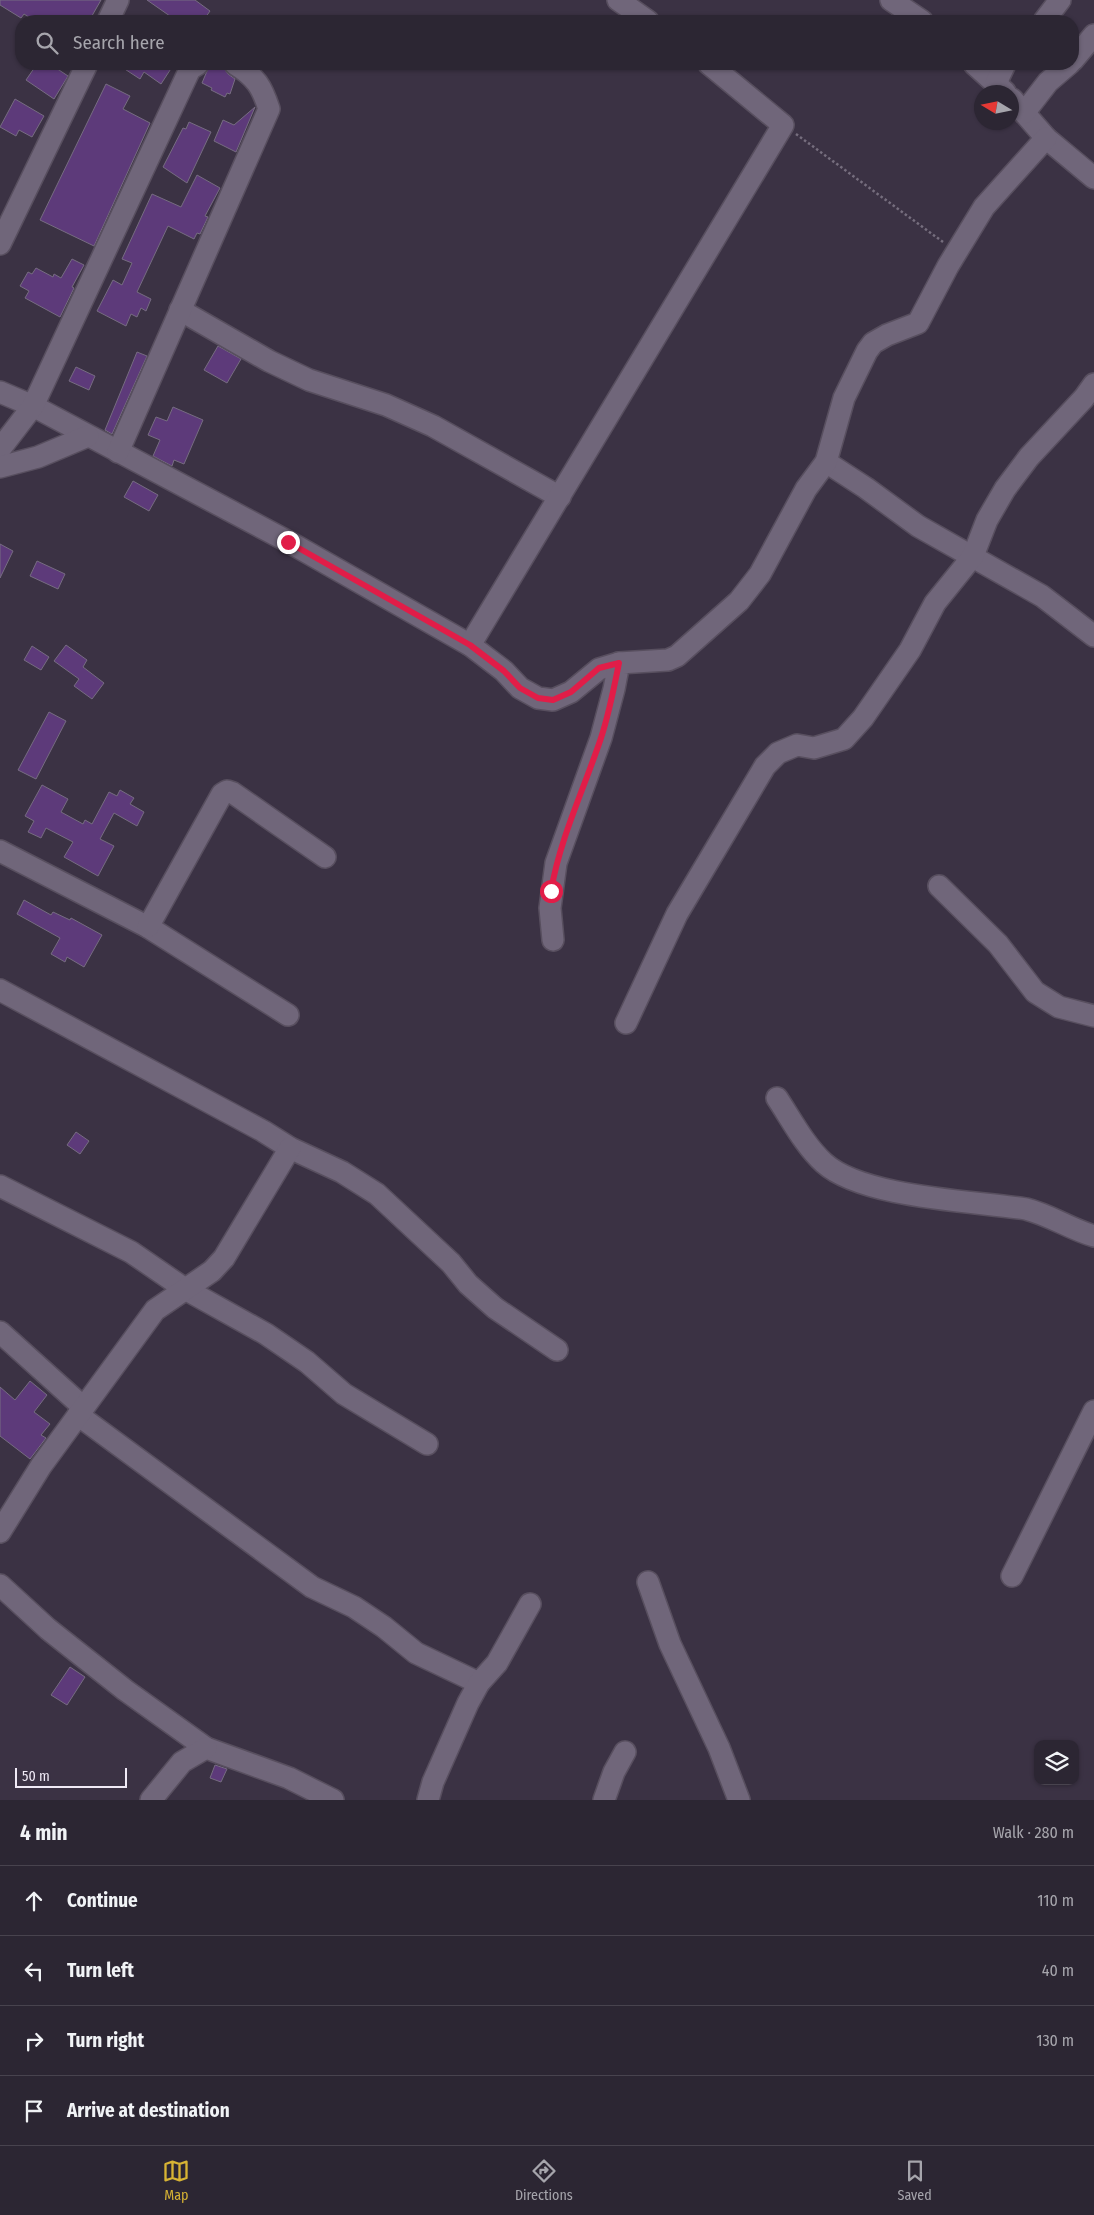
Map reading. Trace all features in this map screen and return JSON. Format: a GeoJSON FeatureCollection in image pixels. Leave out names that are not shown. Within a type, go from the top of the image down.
{"type":"FeatureCollection","features":[{"type":"Feature","properties":{"kind":"street"},"geometry":{"type":"LineString","coordinates":[[111,15],[118,0]]}},
{"type":"Feature","properties":{"kind":"street"},"geometry":{"type":"LineString","coordinates":[[618,0],[639,15]]}},
{"type":"Feature","properties":{"kind":"street"},"geometry":{"type":"LineString","coordinates":[[892,0],[913,15]]}},
{"type":"Feature","properties":{"kind":"street"},"geometry":{"type":"LineString","coordinates":[[1049,15],[1060,0]]}},
{"type":"Feature","properties":{"kind":"street"},"geometry":{"type":"LineString","coordinates":[[1079,53],[1094,35]]}},
{"type":"Feature","properties":{"kind":"street"},"geometry":{"type":"LineString","coordinates":[[0,244],[85,70]]}},
{"type":"Feature","properties":{"kind":"street"},"geometry":{"type":"LineString","coordinates":[[0,449],[33,406],[190,70]]}},
{"type":"Feature","properties":{"kind":"street"},"geometry":{"type":"LineString","coordinates":[[118,452],[269,109],[262,86],[245,70]]}},
{"type":"Feature","properties":{"kind":"street"},"geometry":{"type":"LineString","coordinates":[[470,645],[783,125],[716,70]]}},
{"type":"Feature","properties":{"kind":"street"},"geometry":{"type":"LineString","coordinates":[[981,70],[998,85]]}},
{"type":"Feature","properties":{"kind":"street"},"geometry":{"type":"LineString","coordinates":[[1002,85],[1004,70]]}},
{"type":"Feature","properties":{"kind":"street"},"geometry":{"type":"LineString","coordinates":[[1019,105],[1062,70]]}},
{"type":"Feature","properties":{"kind":"street"},"geometry":{"type":"LineString","coordinates":[[1019,107],[1046,138],[1094,178]]}},
{"type":"Feature","properties":{"kind":"street"},"geometry":{"type":"LineString","coordinates":[[0,392],[33,406],[288,542],[470,645],[504,671],[520,688],[538,698],[553,700],[571,692],[599,668],[619,663],[668,660],[678,656],[739,601],[760,574],[806,489],[826,462],[844,398],[867,351],[873,343],[887,335],[918,323],[956,252],[984,207],[1046,138]]}},
{"type":"Feature","properties":{"kind":"street"},"geometry":{"type":"LineString","coordinates":[[180,310],[269,361],[309,380],[386,405],[433,426],[560,497]]}},
{"type":"Feature","properties":{"kind":"street"},"geometry":{"type":"LineString","coordinates":[[626,1023],[677,914],[765,766],[778,753],[797,745],[814,748],[844,740],[863,718],[910,650],[935,603],[972,556],[987,520],[1005,489],[1029,457],[1091,396]]}},
{"type":"Feature","properties":{"kind":"street"},"geometry":{"type":"LineString","coordinates":[[0,467],[38,457],[88,436]]}},
{"type":"Feature","properties":{"kind":"street"},"geometry":{"type":"LineString","coordinates":[[826,462],[918,526],[1042,596],[1094,636]]}},
{"type":"Feature","properties":{"kind":"street"},"geometry":{"type":"LineString","coordinates":[[553,940],[550,908],[556,863],[601,738],[619,663]]}},
{"type":"Feature","properties":{"kind":"street"},"geometry":{"type":"LineString","coordinates":[[148,927],[222,794],[226,792],[233,793],[325,857]]}},
{"type":"Feature","properties":{"kind":"street"},"geometry":{"type":"LineString","coordinates":[[0,851],[148,927],[288,1015]]}},
{"type":"Feature","properties":{"kind":"street"},"geometry":{"type":"LineString","coordinates":[[939,886],[998,944],[1035,992],[1059,1007],[1094,1016]]}},
{"type":"Feature","properties":{"kind":"street"},"geometry":{"type":"LineString","coordinates":[[0,990],[263,1131],[290,1148],[342,1172],[377,1194],[451,1262],[468,1284],[496,1308],[557,1350]]}},
{"type":"Feature","properties":{"kind":"street"},"geometry":{"type":"LineString","coordinates":[[777,1098],[824,1164],[851,1179],[895,1192],[1026,1209],[1041,1213],[1076,1231],[1094,1236]]}},
{"type":"Feature","properties":{"kind":"street"},"geometry":{"type":"LineString","coordinates":[[0,1532],[40,1466],[155,1310],[212,1271],[224,1258],[290,1148]]}},
{"type":"Feature","properties":{"kind":"street"},"geometry":{"type":"LineString","coordinates":[[0,1186],[131,1252],[185,1289],[266,1334],[307,1362],[344,1394],[427,1444]]}},
{"type":"Feature","properties":{"kind":"street"},"geometry":{"type":"LineString","coordinates":[[0,1332],[80,1411],[312,1587],[354,1607],[384,1627],[416,1653],[479,1682]]}},
{"type":"Feature","properties":{"kind":"street"},"geometry":{"type":"LineString","coordinates":[[1012,1576],[1094,1411]]}},
{"type":"Feature","properties":{"kind":"street"},"geometry":{"type":"LineString","coordinates":[[648,1582],[670,1644],[720,1748],[739,1800]]}},
{"type":"Feature","properties":{"kind":"street"},"geometry":{"type":"LineString","coordinates":[[0,1584],[48,1629],[125,1690],[184,1730],[206,1748],[289,1778],[333,1800]]}},
{"type":"Feature","properties":{"kind":"street"},"geometry":{"type":"LineString","coordinates":[[428,1800],[433,1782],[468,1703],[479,1682],[497,1662],[530,1604]]}},
{"type":"Feature","properties":{"kind":"street"},"geometry":{"type":"LineString","coordinates":[[182,1762],[184,1730]]}},
{"type":"Feature","properties":{"kind":"street"},"geometry":{"type":"LineString","coordinates":[[151,1800],[182,1762],[206,1748]]}},
{"type":"Feature","properties":{"kind":"street"},"geometry":{"type":"LineString","coordinates":[[604,1800],[614,1772],[625,1752]]}},
{"type":"Feature","properties":{"kind":"path"},"geometry":{"type":"LineString","coordinates":[[783,125],[956,252]]}},
{"type":"Feature","properties":{"kind":"building"},"geometry":{"type":"Polygon","coordinates":[[[0,0],[101,0],[92,15],[16,15],[0,5],[0,0]]]}},
{"type":"Feature","properties":{"kind":"building"},"geometry":{"type":"Polygon","coordinates":[[[147,0],[195,0],[210,11],[207,15],[168,15],[147,0]]]}},
{"type":"Feature","properties":{"kind":"building"},"geometry":{"type":"Polygon","coordinates":[[[33,70],[59,70],[68,76],[54,99],[26,80],[33,70]]]}},
{"type":"Feature","properties":{"kind":"building"},"geometry":{"type":"Polygon","coordinates":[[[126,70],[170,70],[161,84],[144,72],[140,79],[126,70]]]}},
{"type":"Feature","properties":{"kind":"building"},"geometry":{"type":"Polygon","coordinates":[[[207,70],[225,70],[235,79],[230,94],[227,93],[225,97],[202,83],[207,70]]]}},
{"type":"Feature","properties":{"kind":"building"},"geometry":{"type":"Polygon","coordinates":[[[106,84],[130,96],[123,109],[150,123],[94,246],[40,220],[106,84]]]}},
{"type":"Feature","properties":{"kind":"building"},"geometry":{"type":"Polygon","coordinates":[[[15,99],[44,116],[32,137],[19,130],[16,136],[0,127],[15,99]]]}},
{"type":"Feature","properties":{"kind":"building"},"geometry":{"type":"Polygon","coordinates":[[[255,107],[236,152],[214,141],[223,120],[234,125],[255,107]]]}},
{"type":"Feature","properties":{"kind":"building"},"geometry":{"type":"Polygon","coordinates":[[[189,122],[211,132],[187,183],[163,167],[183,128],[186,129],[189,122]]]}},
{"type":"Feature","properties":{"kind":"building"},"geometry":{"type":"Polygon","coordinates":[[[197,175],[220,188],[205,216],[208,217],[200,234],[197,233],[194,239],[168,226],[137,292],[151,299],[146,311],[141,308],[137,317],[131,314],[126,326],[97,311],[113,280],[122,285],[132,263],[122,259],[152,194],[181,207],[197,175]]]}},
{"type":"Feature","properties":{"kind":"building"},"geometry":{"type":"Polygon","coordinates":[[[72,259],[84,265],[72,287],[74,288],[60,317],[25,298],[29,291],[20,286],[28,272],[32,274],[36,268],[53,277],[54,274],[61,278],[72,259]]]}},
{"type":"Feature","properties":{"kind":"building"},"geometry":{"type":"Polygon","coordinates":[[[218,346],[241,359],[227,383],[204,370],[218,346]]]}},
{"type":"Feature","properties":{"kind":"building"},"geometry":{"type":"Polygon","coordinates":[[[137,352],[147,356],[112,434],[105,430],[137,352]]]}},
{"type":"Feature","properties":{"kind":"building"},"geometry":{"type":"Polygon","coordinates":[[[76,367],[95,376],[89,390],[69,381],[76,367]]]}},
{"type":"Feature","properties":{"kind":"building"},"geometry":{"type":"Polygon","coordinates":[[[173,407],[203,420],[184,464],[174,460],[172,466],[153,456],[160,440],[148,435],[156,417],[167,421],[173,407]]]}},
{"type":"Feature","properties":{"kind":"building"},"geometry":{"type":"Polygon","coordinates":[[[133,481],[158,495],[149,511],[124,497],[133,481]]]}},
{"type":"Feature","properties":{"kind":"building"},"geometry":{"type":"Polygon","coordinates":[[[0,544],[13,551],[0,578],[0,544]]]}},
{"type":"Feature","properties":{"kind":"building"},"geometry":{"type":"Polygon","coordinates":[[[37,561],[65,574],[58,589],[30,576],[37,561]]]}},
{"type":"Feature","properties":{"kind":"building"},"geometry":{"type":"Polygon","coordinates":[[[66,645],[87,660],[83,667],[104,683],[92,699],[74,686],[79,679],[54,661],[66,645]]]}},
{"type":"Feature","properties":{"kind":"building"},"geometry":{"type":"Polygon","coordinates":[[[32,646],[49,657],[41,670],[24,660],[32,646]]]}},
{"type":"Feature","properties":{"kind":"building"},"geometry":{"type":"Polygon","coordinates":[[[49,712],[66,721],[36,779],[18,770],[49,712]]]}},
{"type":"Feature","properties":{"kind":"building"},"geometry":{"type":"Polygon","coordinates":[[[42,785],[68,799],[61,812],[83,824],[85,820],[92,824],[109,792],[117,796],[120,790],[134,798],[130,804],[144,812],[137,826],[114,813],[100,839],[114,846],[98,876],[64,857],[73,842],[46,828],[41,838],[28,832],[34,821],[25,816],[42,785]]]}},
{"type":"Feature","properties":{"kind":"building"},"geometry":{"type":"Polygon","coordinates":[[[24,900],[51,915],[53,912],[70,920],[71,918],[102,935],[84,967],[67,957],[65,962],[51,954],[60,938],[17,914],[24,900]]]}},
{"type":"Feature","properties":{"kind":"building"},"geometry":{"type":"Polygon","coordinates":[[[76,1132],[89,1141],[80,1154],[67,1145],[76,1132]]]}},
{"type":"Feature","properties":{"kind":"building"},"geometry":{"type":"Polygon","coordinates":[[[30,1381],[47,1395],[34,1412],[50,1424],[41,1435],[46,1438],[30,1459],[0,1436],[0,1387],[15,1400],[30,1381]]]}},
{"type":"Feature","properties":{"kind":"building"},"geometry":{"type":"Polygon","coordinates":[[[70,1667],[85,1677],[67,1705],[51,1695],[70,1667]]]}},
{"type":"Feature","properties":{"kind":"building"},"geometry":{"type":"Polygon","coordinates":[[[215,1765],[227,1769],[221,1782],[210,1778],[215,1765]]]}},
{"type":"Feature","properties":{"kind":"route"},"geometry":{"type":"LineString","coordinates":[[288,542],[470,645],[504,671],[520,688],[538,698],[553,700],[571,692],[599,668],[619,663],[601,738],[556,863],[551,891]]}}]}
